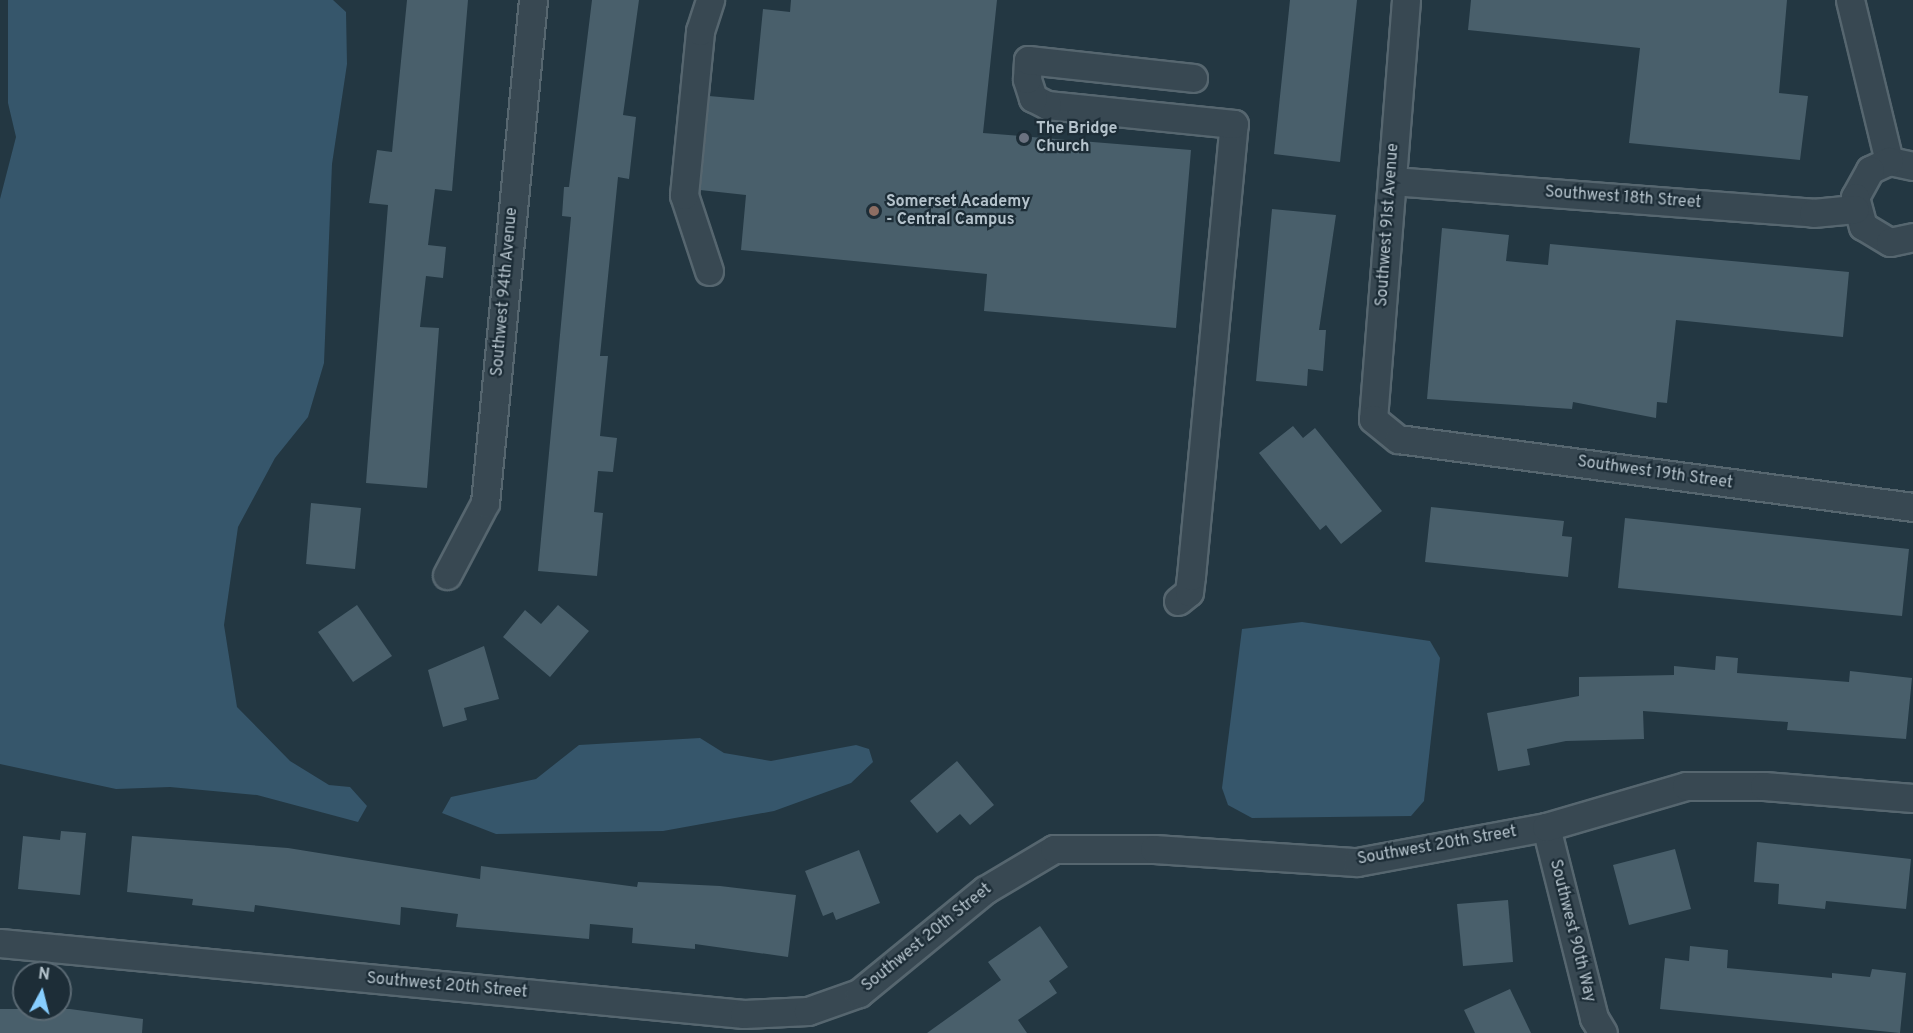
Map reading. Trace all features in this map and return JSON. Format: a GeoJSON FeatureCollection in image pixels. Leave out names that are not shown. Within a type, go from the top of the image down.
{"type":"FeatureCollection","features":[{"type":"Feature","properties":{"kind":"street","name":"Southwest 94th Avenue"},"geometry":{"type":"LineString","coordinates":[[447,575],[485,503],[533,0]]}},
{"type":"Feature","properties":{"kind":"street"},"geometry":{"type":"LineString","coordinates":[[709,271],[684,195],[700,31],[710,0]]}},
{"type":"Feature","properties":{"kind":"street","name":"Southwest 91st Avenue"},"geometry":{"type":"LineString","coordinates":[[1398,439],[1373,419],[1406,0]]}},
{"type":"Feature","properties":{"kind":"street"},"geometry":{"type":"LineString","coordinates":[[1850,0],[1901,164],[1870,170],[1861,181],[1855,209],[1863,226],[1875,235],[1890,242],[1912,243]]}},
{"type":"Feature","properties":{"kind":"street"},"geometry":{"type":"LineString","coordinates":[[1178,601],[1189,592],[1191,576],[1234,124],[1047,105],[1033,98],[1027,79],[1028,60],[1193,78]]}},
{"type":"Feature","properties":{"kind":"street","name":"Southwest 18th Street"},"geometry":{"type":"LineString","coordinates":[[1392,181],[1814,213],[1855,209]]}},
{"type":"Feature","properties":{"kind":"street","name":"Southwest 19th Street"},"geometry":{"type":"LineString","coordinates":[[1398,439],[1913,507]]}},
{"type":"Feature","properties":{"kind":"street","name":"Southwest 20th Street"},"geometry":{"type":"LineString","coordinates":[[0,943],[744,1014],[808,1011],[859,993],[984,890],[1054,849],[1154,849],[1357,862],[1546,827],[1686,786],[1764,786],[1913,798]]}},
{"type":"Feature","properties":{"kind":"street","name":"Southwest 90th Way"},"geometry":{"type":"LineString","coordinates":[[1546,827],[1594,1018],[1603,1033]]}},
{"type":"Feature","properties":{"kind":"water"},"geometry":{"type":"Polygon","coordinates":[[[8,0],[333,0],[346,12],[347,64],[332,164],[324,363],[308,417],[275,458],[238,527],[224,625],[237,707],[290,761],[329,785],[350,787],[367,806],[358,822],[257,795],[170,787],[116,789],[0,764],[0,199],[16,137],[8,103],[8,0]]]}},
{"type":"Feature","properties":{"kind":"water"},"geometry":{"type":"Polygon","coordinates":[[[1302,622],[1430,641],[1440,658],[1424,801],[1411,816],[1252,818],[1228,805],[1222,788],[1242,629],[1302,622]]]}},
{"type":"Feature","properties":{"kind":"water"},"geometry":{"type":"Polygon","coordinates":[[[700,738],[724,753],[771,761],[856,745],[869,749],[873,762],[851,783],[774,811],[663,831],[496,834],[442,813],[451,797],[536,779],[579,745],[700,738]]]}},
{"type":"Feature","properties":{"kind":"building"},"geometry":{"type":"Polygon","coordinates":[[[407,0],[468,0],[452,191],[435,189],[428,245],[446,247],[443,278],[426,276],[420,327],[439,328],[427,488],[366,483],[388,205],[369,203],[377,150],[392,152],[407,0]]]}},
{"type":"Feature","properties":{"kind":"building"},"geometry":{"type":"Polygon","coordinates":[[[592,0],[639,0],[623,115],[636,117],[629,179],[618,177],[600,356],[608,356],[600,436],[617,438],[613,472],[598,471],[594,512],[603,513],[597,576],[538,571],[571,217],[562,216],[564,187],[569,187],[592,0]]]}},
{"type":"Feature","properties":{"kind":"building"},"geometry":{"type":"Polygon","coordinates":[[[791,0],[997,0],[983,133],[1191,150],[1176,328],[984,311],[987,274],[741,250],[746,195],[700,190],[709,96],[754,100],[763,9],[790,12],[791,0]]]}},
{"type":"Feature","properties":{"kind":"building"},"geometry":{"type":"Polygon","coordinates":[[[1290,0],[1357,0],[1340,162],[1274,154],[1290,0]]]}},
{"type":"Feature","properties":{"kind":"building"},"geometry":{"type":"Polygon","coordinates":[[[1471,0],[1787,0],[1779,93],[1808,96],[1800,160],[1629,143],[1640,48],[1468,30],[1471,0]]]}},
{"type":"Feature","properties":{"kind":"building"},"geometry":{"type":"Polygon","coordinates":[[[1272,209],[1336,215],[1319,330],[1326,330],[1323,371],[1308,369],[1307,386],[1256,381],[1272,209]]]}},
{"type":"Feature","properties":{"kind":"building"},"geometry":{"type":"Polygon","coordinates":[[[1442,228],[1509,235],[1506,261],[1548,265],[1550,244],[1849,272],[1843,337],[1676,320],[1667,403],[1657,402],[1656,418],[1573,402],[1572,409],[1427,399],[1442,228]]]}},
{"type":"Feature","properties":{"kind":"building"},"geometry":{"type":"Polygon","coordinates":[[[1293,426],[1303,438],[1315,428],[1382,511],[1341,544],[1326,525],[1320,530],[1259,453],[1293,426]]]}},
{"type":"Feature","properties":{"kind":"building"},"geometry":{"type":"Polygon","coordinates":[[[311,503],[361,508],[355,569],[306,564],[311,503]]]}},
{"type":"Feature","properties":{"kind":"building"},"geometry":{"type":"Polygon","coordinates":[[[1431,507],[1564,521],[1562,536],[1572,537],[1568,577],[1425,562],[1431,507]]]}},
{"type":"Feature","properties":{"kind":"building"},"geometry":{"type":"Polygon","coordinates":[[[1625,518],[1909,549],[1902,616],[1618,588],[1625,518]]]}},
{"type":"Feature","properties":{"kind":"building"},"geometry":{"type":"Polygon","coordinates":[[[357,605],[392,656],[353,682],[318,632],[357,605]]]}},
{"type":"Feature","properties":{"kind":"building"},"geometry":{"type":"Polygon","coordinates":[[[558,605],[589,631],[550,677],[503,637],[525,610],[541,624],[558,605]]]}},
{"type":"Feature","properties":{"kind":"building"},"geometry":{"type":"Polygon","coordinates":[[[484,646],[499,699],[464,708],[467,720],[443,727],[428,670],[484,646]]]}},
{"type":"Feature","properties":{"kind":"building"},"geometry":{"type":"Polygon","coordinates":[[[1716,656],[1738,658],[1737,673],[1849,682],[1850,671],[1912,678],[1906,739],[1787,730],[1788,722],[1643,711],[1644,739],[1566,741],[1527,749],[1530,765],[1498,771],[1487,713],[1579,696],[1579,677],[1674,675],[1674,666],[1715,670],[1716,656]]]}},
{"type":"Feature","properties":{"kind":"building"},"geometry":{"type":"Polygon","coordinates":[[[957,761],[994,805],[970,825],[960,814],[937,833],[910,801],[957,761]]]}},
{"type":"Feature","properties":{"kind":"building"},"geometry":{"type":"Polygon","coordinates":[[[61,831],[86,833],[80,895],[18,889],[23,836],[60,840],[61,831]]]}},
{"type":"Feature","properties":{"kind":"building"},"geometry":{"type":"Polygon","coordinates":[[[132,836],[288,848],[480,879],[481,866],[637,887],[638,882],[720,886],[796,895],[788,957],[695,944],[695,949],[632,943],[633,928],[590,924],[589,939],[456,927],[458,914],[401,907],[400,925],[255,905],[254,912],[192,905],[193,899],[127,892],[132,836]]]}},
{"type":"Feature","properties":{"kind":"building"},"geometry":{"type":"Polygon","coordinates":[[[1757,842],[1911,859],[1906,909],[1826,901],[1825,909],[1778,904],[1779,884],[1754,882],[1757,842]]]}},
{"type":"Feature","properties":{"kind":"building"},"geometry":{"type":"Polygon","coordinates":[[[1675,849],[1691,909],[1629,925],[1613,865],[1675,849]]]}},
{"type":"Feature","properties":{"kind":"building"},"geometry":{"type":"Polygon","coordinates":[[[859,850],[880,903],[836,920],[833,912],[823,916],[805,871],[859,850]]]}},
{"type":"Feature","properties":{"kind":"building"},"geometry":{"type":"Polygon","coordinates":[[[1508,900],[1513,962],[1463,966],[1457,904],[1508,900]]]}},
{"type":"Feature","properties":{"kind":"building"},"geometry":{"type":"Polygon","coordinates":[[[1040,926],[1068,967],[1049,981],[1057,993],[1018,1020],[1027,1033],[927,1033],[1001,980],[988,962],[1040,926]]]}},
{"type":"Feature","properties":{"kind":"building"},"geometry":{"type":"Polygon","coordinates":[[[1690,946],[1728,950],[1727,968],[1832,978],[1832,973],[1870,977],[1872,969],[1906,973],[1900,1033],[1660,1009],[1665,958],[1689,961],[1690,946]]]}},
{"type":"Feature","properties":{"kind":"building"},"geometry":{"type":"Polygon","coordinates":[[[1510,989],[1531,1033],[1475,1033],[1464,1010],[1510,989]]]}},
{"type":"Feature","properties":{"kind":"building"},"geometry":{"type":"Polygon","coordinates":[[[0,1009],[12,1009],[12,1021],[72,1021],[72,1009],[143,1019],[142,1033],[0,1033],[0,1009]]]}},
{"type":"Feature","properties":{"kind":"place","name":"The Bridge Church"},"geometry":{"type":"Point","coordinates":[1024,138]}},
{"type":"Feature","properties":{"kind":"place","name":"Somerset Academy - Central Campus"},"geometry":{"type":"Point","coordinates":[874,211]}}]}
